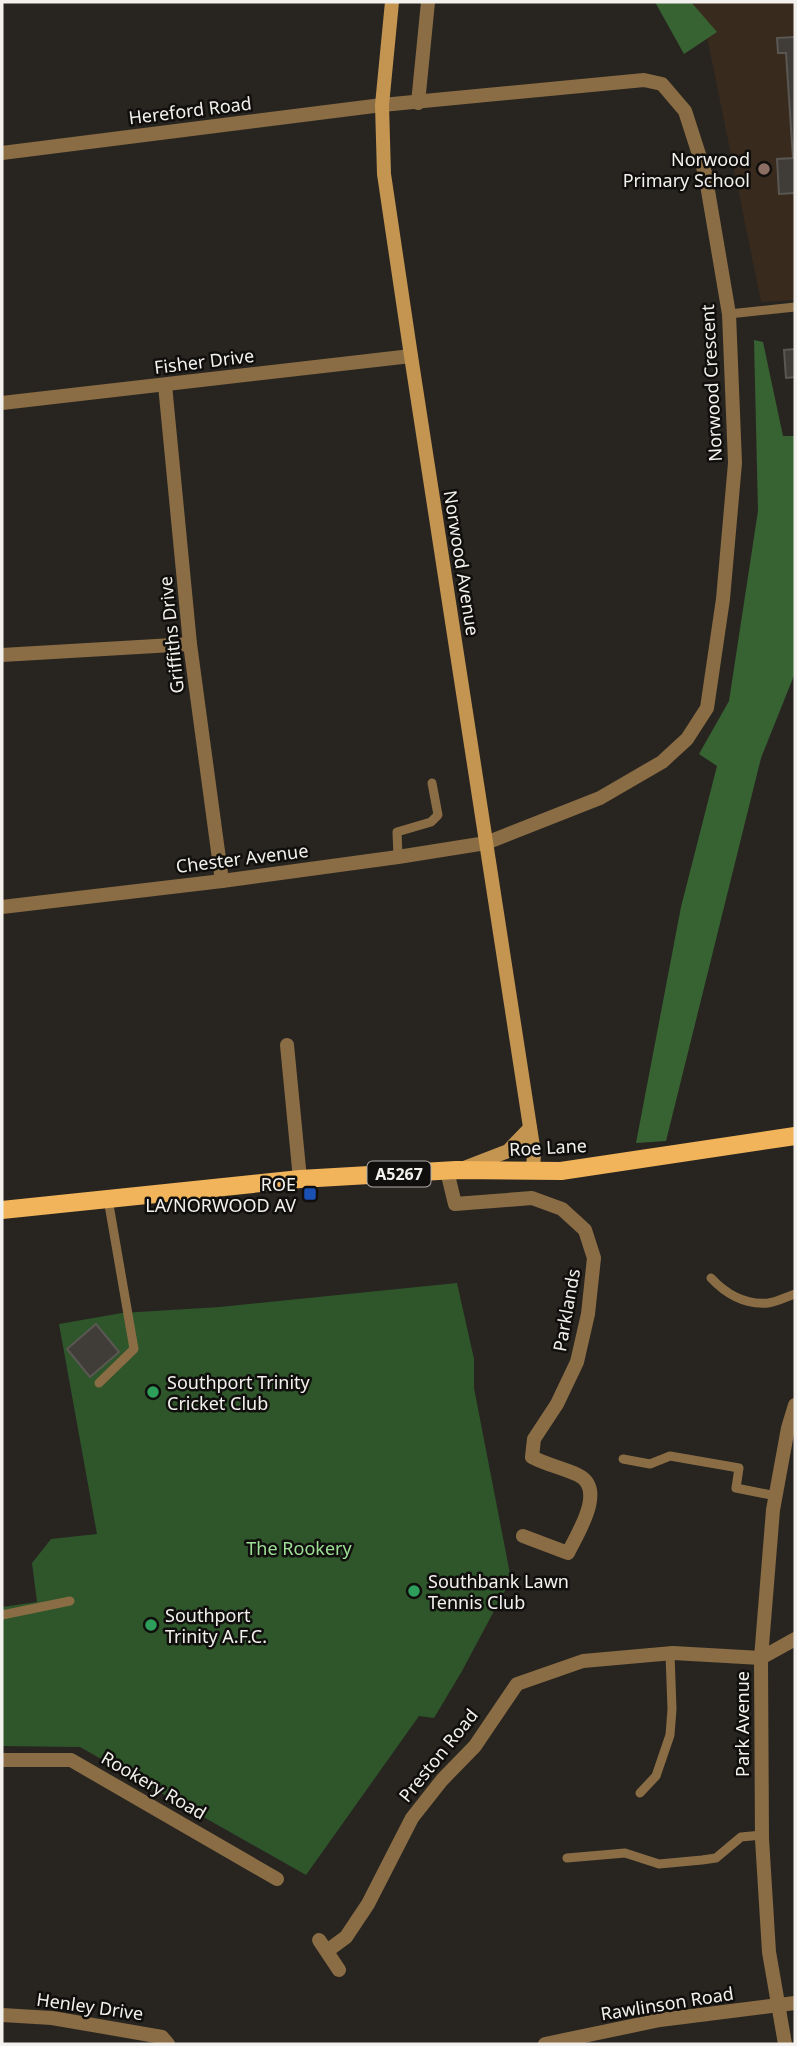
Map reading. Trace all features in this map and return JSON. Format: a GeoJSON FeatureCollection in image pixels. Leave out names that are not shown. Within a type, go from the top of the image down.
{"type":"FeatureCollection","features":[{"type":"Feature","properties":{"kind":"main road","name":"Norwood Avenue"},"geometry":{"type":"LineString","coordinates":[[393,2],[382,105],[384,174],[534,1153],[533,1170]]}},
{"type":"Feature","properties":{"kind":"main road"},"geometry":{"type":"LineString","coordinates":[[451,1171],[508,1151],[530,1128]]}},
{"type":"Feature","properties":{"kind":"main road","name":"Roe Lane"},"geometry":{"type":"LineString","coordinates":[[2,1210],[300,1179],[451,1171],[561,1171],[795,1136]]}},
{"type":"Feature","properties":{"kind":"street"},"geometry":{"type":"LineString","coordinates":[[418,103],[428,2]]}},
{"type":"Feature","properties":{"kind":"street","name":"Norwood Crescent"},"geometry":{"type":"LineString","coordinates":[[382,105],[644,80],[662,84],[685,111],[705,173],[729,314],[735,463],[723,599],[707,708],[687,739],[662,762],[600,798],[486,843]]}},
{"type":"Feature","properties":{"kind":"street","name":"Hereford Road"},"geometry":{"type":"LineString","coordinates":[[2,153],[382,105]]}},
{"type":"Feature","properties":{"kind":"street","name":"Fisher Drive"},"geometry":{"type":"LineString","coordinates":[[2,403],[411,356]]}},
{"type":"Feature","properties":{"kind":"street","name":"Griffiths Drive"},"geometry":{"type":"LineString","coordinates":[[165,385],[190,644],[222,881]]}},
{"type":"Feature","properties":{"kind":"street"},"geometry":{"type":"LineString","coordinates":[[2,655],[190,644]]}},
{"type":"Feature","properties":{"kind":"street","name":"Chester Avenue"},"geometry":{"type":"LineString","coordinates":[[2,907],[222,881],[486,843]]}},
{"type":"Feature","properties":{"kind":"street"},"geometry":{"type":"LineString","coordinates":[[287,1045],[300,1179]]}},
{"type":"Feature","properties":{"kind":"street","name":"Parklands"},"geometry":{"type":"LineString","coordinates":[[451,1171],[455,1204],[533,1198],[562,1209],[585,1230],[594,1258],[588,1314],[577,1362],[557,1404],[534,1439],[532,1457],[581,1476],[590,1486],[591,1502],[568,1553],[523,1536]]}},
{"type":"Feature","properties":{"kind":"street","name":"Park Avenue"},"geometry":{"type":"LineString","coordinates":[[785,2044],[769,1952],[762,1835],[761,1658],[776,1496],[788,1428],[795,1405]]}},
{"type":"Feature","properties":{"kind":"street"},"geometry":{"type":"LineString","coordinates":[[761,1658],[795,1639]]}},
{"type":"Feature","properties":{"kind":"street","name":"Preston Road"},"geometry":{"type":"LineString","coordinates":[[339,1970],[323,1945],[346,1937],[368,1903],[412,1818],[442,1780],[475,1746],[517,1684],[583,1661],[670,1654],[761,1658]]}},
{"type":"Feature","properties":{"kind":"street","name":"Rookery Road"},"geometry":{"type":"LineString","coordinates":[[2,1760],[71,1760],[277,1879]]}},
{"type":"Feature","properties":{"kind":"street","name":"Rawlinson Road"},"geometry":{"type":"LineString","coordinates":[[545,2044],[660,2020],[795,2003]]}},
{"type":"Feature","properties":{"kind":"street","name":"Henley Drive"},"geometry":{"type":"LineString","coordinates":[[2,2015],[52,2018],[162,2036],[168,2044]]}},
{"type":"Feature","properties":{"kind":"lane"},"geometry":{"type":"LineString","coordinates":[[729,314],[795,307]]}},
{"type":"Feature","properties":{"kind":"lane"},"geometry":{"type":"LineString","coordinates":[[398,857],[397,832],[431,822],[438,815],[432,783]]}},
{"type":"Feature","properties":{"kind":"lane"},"geometry":{"type":"LineString","coordinates":[[99,1383],[134,1349],[108,1199]]}},
{"type":"Feature","properties":{"kind":"lane"},"geometry":{"type":"LineString","coordinates":[[711,1278],[733,1297],[749,1301],[767,1303],[795,1294]]}},
{"type":"Feature","properties":{"kind":"lane"},"geometry":{"type":"LineString","coordinates":[[623,1459],[650,1464],[670,1456],[739,1468],[736,1488],[776,1496]]}},
{"type":"Feature","properties":{"kind":"lane"},"geometry":{"type":"LineString","coordinates":[[2,1615],[70,1601]]}},
{"type":"Feature","properties":{"kind":"lane"},"geometry":{"type":"LineString","coordinates":[[640,1793],[656,1776],[670,1735],[670,1654]]}},
{"type":"Feature","properties":{"kind":"lane"},"geometry":{"type":"LineString","coordinates":[[566,1858],[625,1853],[659,1864],[702,1860],[716,1858],[741,1837],[762,1835]]}},
{"type":"Feature","properties":{"kind":"shaded area","name":"Norwood Primary School"},"geometry":{"type":"Polygon","coordinates":[[[689,2],[795,2],[795,300],[761,302],[707,37],[689,2]]]}},
{"type":"Feature","properties":{"kind":"green space"},"geometry":{"type":"Polygon","coordinates":[[[655,2],[691,2],[717,32],[684,54],[655,2]]]}},
{"type":"Feature","properties":{"kind":"green space"},"geometry":{"type":"Polygon","coordinates":[[[754,340],[763,342],[783,436],[795,436],[795,673],[761,758],[666,1141],[636,1143],[681,907],[717,766],[699,754],[729,701],[758,511],[754,340]]]}},
{"type":"Feature","properties":{"kind":"green space","name":"The Rookery"},"geometry":{"type":"Polygon","coordinates":[[[457,1283],[474,1359],[474,1388],[511,1579],[434,1718],[419,1716],[306,1875],[80,1747],[2,1746],[2,1607],[37,1602],[32,1563],[51,1539],[97,1534],[59,1324],[122,1313],[220,1307],[457,1283]]]}},
{"type":"Feature","properties":{"kind":"building","name":"Norwood Primary School"},"geometry":{"type":"Polygon","coordinates":[[[795,37],[795,193],[779,194],[777,159],[793,158],[786,53],[778,53],[777,38],[795,37]]]}},
{"type":"Feature","properties":{"kind":"building"},"geometry":{"type":"Polygon","coordinates":[[[795,349],[795,377],[786,378],[784,350],[795,349]]]}},
{"type":"Feature","properties":{"kind":"building"},"geometry":{"type":"Polygon","coordinates":[[[96,1324],[119,1352],[90,1377],[67,1349],[96,1324]]]}},
{"type":"Feature","properties":{"kind":"place","name":"Norwood Primary School"},"geometry":{"type":"Point","coordinates":[764,169]}},
{"type":"Feature","properties":{"kind":"place","name":"ROE LA/NORWOOD AV"},"geometry":{"type":"Point","coordinates":[310,1194]}},
{"type":"Feature","properties":{"kind":"place","name":"Southport Trinity Cricket Club"},"geometry":{"type":"Point","coordinates":[153,1392]}},
{"type":"Feature","properties":{"kind":"place","name":"Southbank Lawn Tennis Club"},"geometry":{"type":"Point","coordinates":[414,1591]}},
{"type":"Feature","properties":{"kind":"place","name":"Southport Trinity A.F.C."},"geometry":{"type":"Point","coordinates":[151,1625]}}]}
